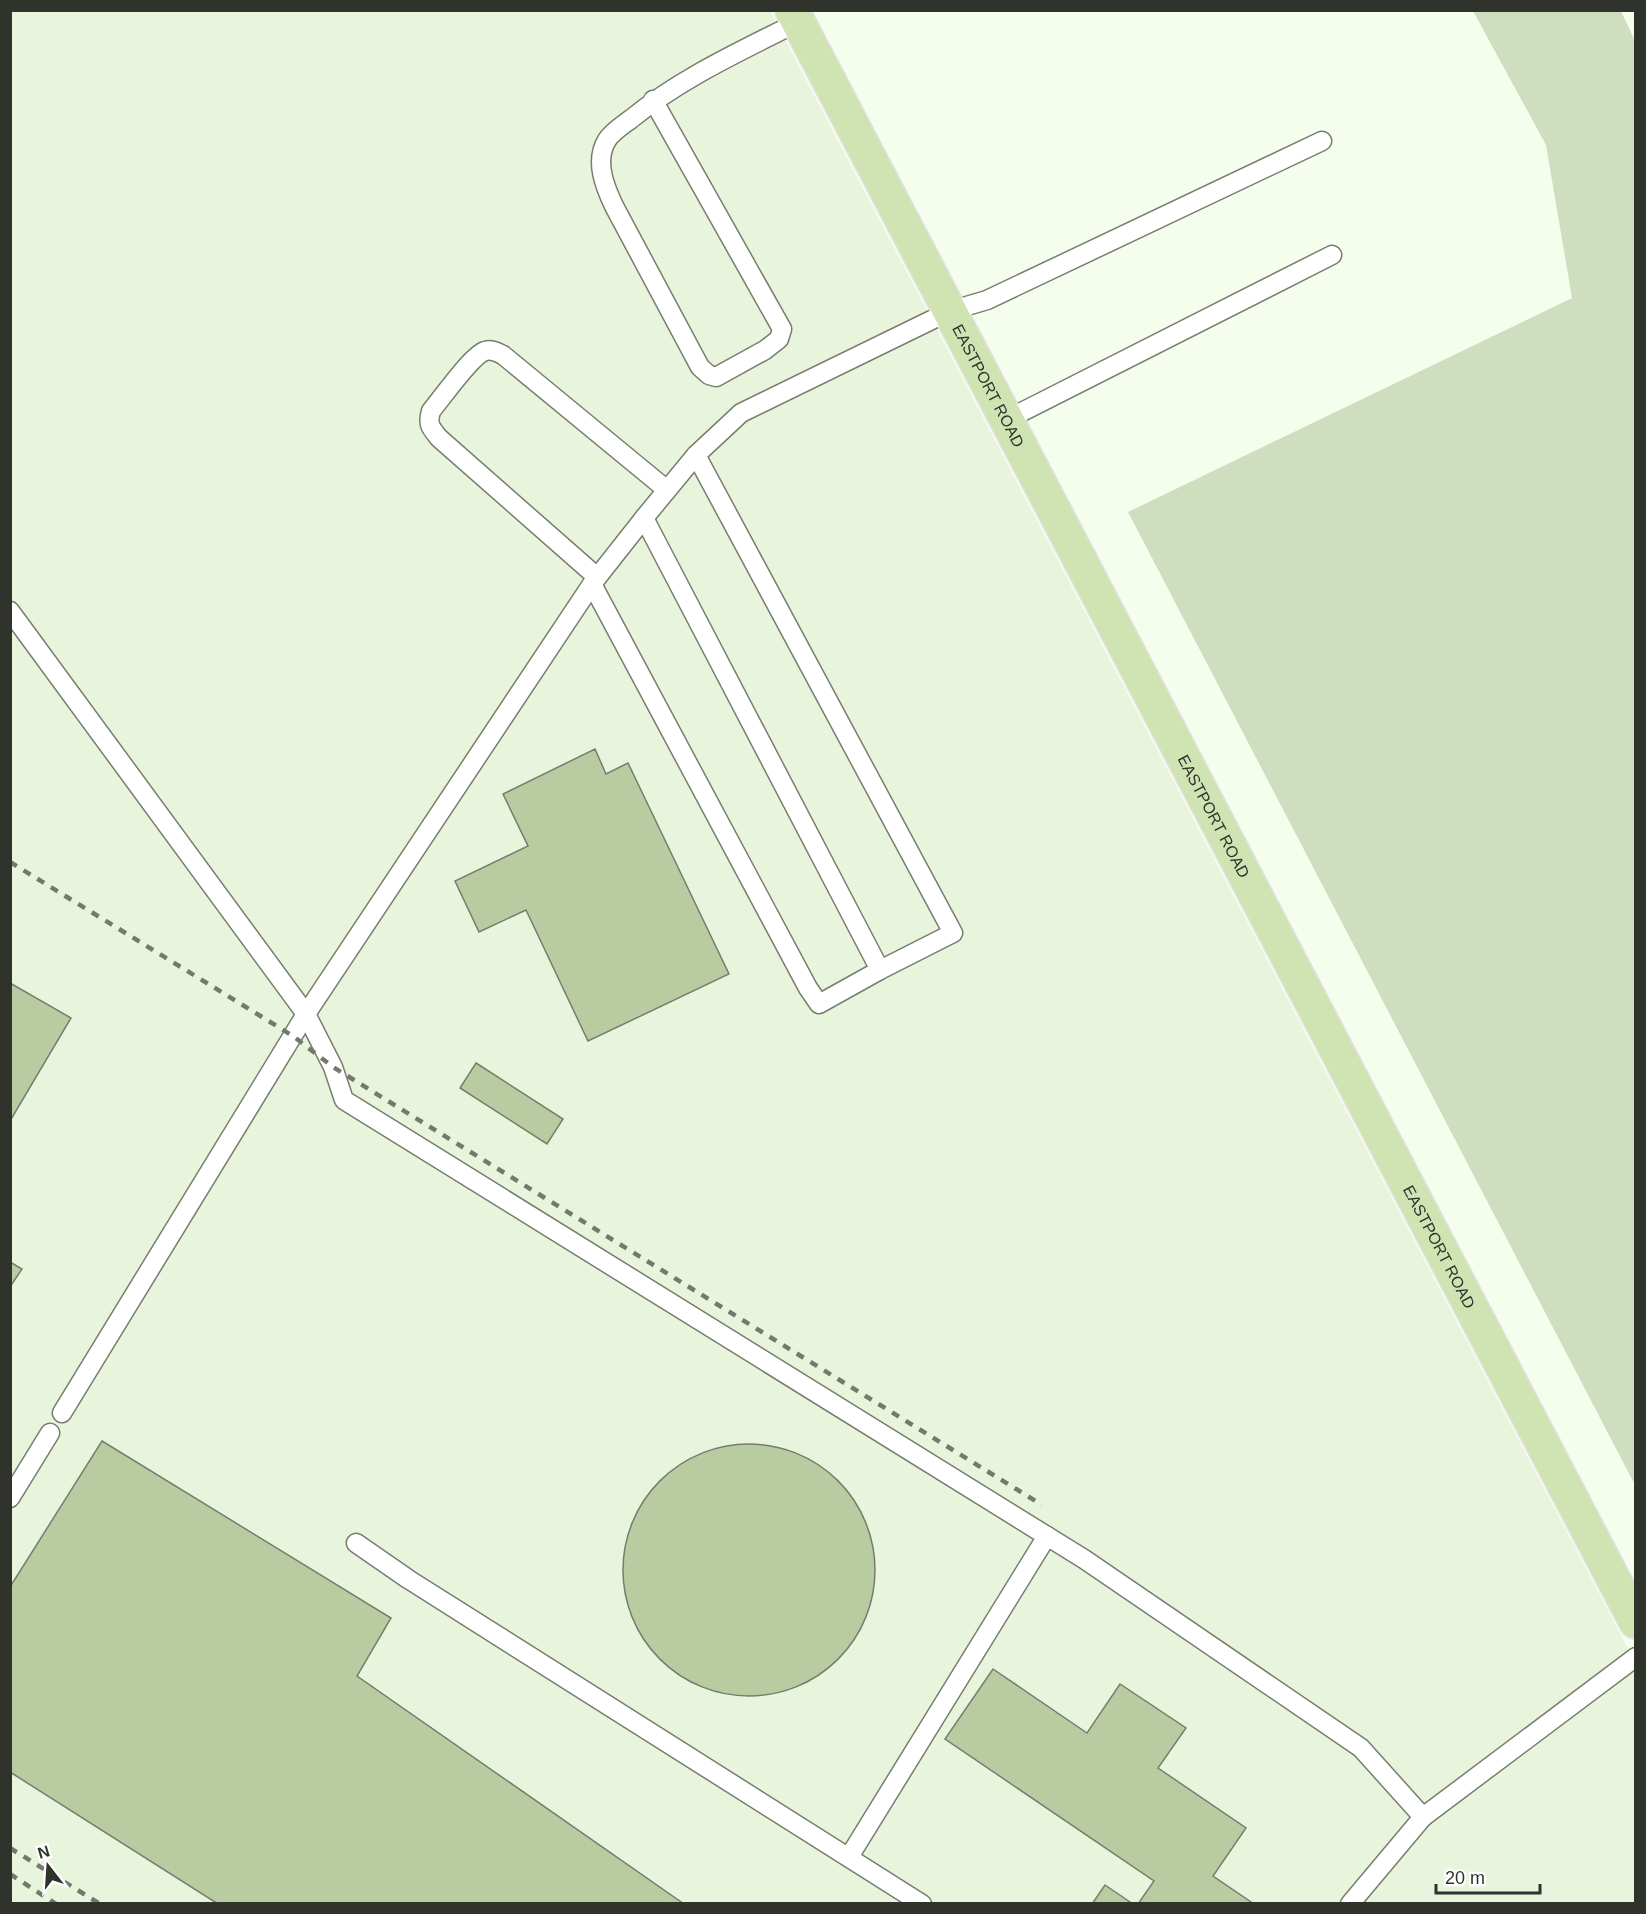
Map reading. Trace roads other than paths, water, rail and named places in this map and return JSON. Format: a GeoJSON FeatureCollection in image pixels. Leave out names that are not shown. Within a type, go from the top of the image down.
{"type":"FeatureCollection","features":[{"type":"Feature","properties":{"kind":"main road","name":"EASTPORT ROAD"},"geometry":{"type":"LineString","coordinates":[[795,16],[1635,1622]]}},
{"type":"Feature","properties":{"kind":"lane"},"geometry":{"type":"LineString","coordinates":[[653,100],[782,329],[779,339],[765,350],[716,377],[709,375],[700,367],[604,185],[602,152],[607,139],[653,100],[795,16]]}},
{"type":"Feature","properties":{"kind":"lane"},"geometry":{"type":"LineString","coordinates":[[62,1413],[306,1014],[594,581],[696,455],[741,413],[950,311],[987,300],[1323,141]]}},
{"type":"Feature","properties":{"kind":"lane"},"geometry":{"type":"LineString","coordinates":[[1006,420],[1332,255]]}},
{"type":"Feature","properties":{"kind":"lane"},"geometry":{"type":"LineString","coordinates":[[667,490],[503,355],[493,351],[485,351],[475,357],[431,411],[428,420],[431,429],[439,438],[594,581],[808,988],[819,1004],[953,933],[696,455]]}},
{"type":"Feature","properties":{"kind":"lane"},"geometry":{"type":"LineString","coordinates":[[644,518],[880,970]]}},
{"type":"Feature","properties":{"kind":"lane"},"geometry":{"type":"LineString","coordinates":[[10,611],[306,1014],[333,1067],[344,1100],[1084,1559],[1360,1748],[1423,1817]]}},
{"type":"Feature","properties":{"kind":"lane"},"geometry":{"type":"LineString","coordinates":[[10,1497],[50,1433]]}},
{"type":"Feature","properties":{"kind":"lane"},"geometry":{"type":"LineString","coordinates":[[849,1857],[1047,1536]]}},
{"type":"Feature","properties":{"kind":"lane"},"geometry":{"type":"LineString","coordinates":[[356,1543],[408,1579],[922,1904]]}},
{"type":"Feature","properties":{"kind":"lane"},"geometry":{"type":"LineString","coordinates":[[1350,1904],[1423,1817],[1635,1657]]}},
{"type":"Feature","properties":{"kind":"railway"},"geometry":{"type":"LineString","coordinates":[[10,862],[293,1036],[333,1067],[1042,1505]]}},
{"type":"Feature","properties":{"kind":"railway"},"geometry":{"type":"LineString","coordinates":[[10,1848],[100,1904]]}},
{"type":"Feature","properties":{"kind":"railway"},"geometry":{"type":"LineString","coordinates":[[10,1874],[56,1904]]}}]}
